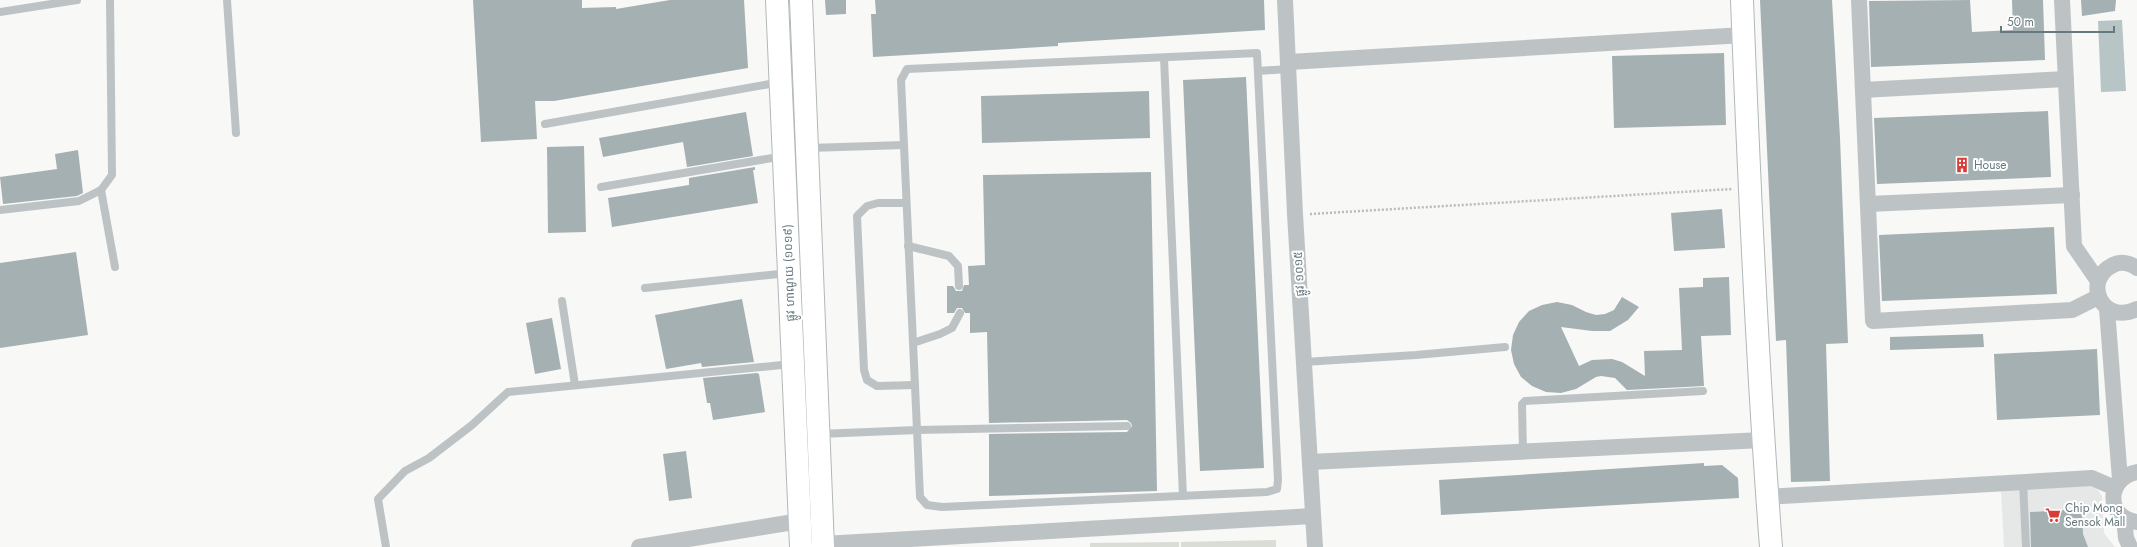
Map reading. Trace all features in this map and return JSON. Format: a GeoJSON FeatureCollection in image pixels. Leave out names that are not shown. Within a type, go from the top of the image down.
{"type":"FeatureCollection","features":[{"type":"Feature","properties":{"kind":"main road","name":"ផ្លូវ ហាណូយ (១០១៩)"},"geometry":{"type":"LineString","coordinates":[[777,0],[781,82],[793,150],[807,434],[800,521],[801,547]]}},
{"type":"Feature","properties":{"kind":"main road","name":"ផ្លូវ ហាណូយ (១០១៩)"},"geometry":{"type":"LineString","coordinates":[[801,0],[793,150],[789,273],[793,364],[807,434],[823,546]]}},
{"type":"Feature","properties":{"kind":"main road"},"geometry":{"type":"LineString","coordinates":[[1742,0],[1763,440],[1771,547]]}},
{"type":"Feature","properties":{"kind":"street","name":"ផ្លូវ ១០១៥"},"geometry":{"type":"LineString","coordinates":[[1285,0],[1295,214],[1315,547]]}},
{"type":"Feature","properties":{"kind":"street"},"geometry":{"type":"LineString","coordinates":[[1859,0],[1873,319],[1876,322],[2072,310],[2103,303],[2118,314],[2129,313],[2137,309]]}},
{"type":"Feature","properties":{"kind":"street"},"geometry":{"type":"LineString","coordinates":[[2062,0],[2074,246],[2098,281],[2103,303],[2117,484],[2113,499],[2117,510],[2131,520],[2126,538],[2130,547]]}},
{"type":"Feature","properties":{"kind":"street"},"geometry":{"type":"LineString","coordinates":[[1289,66],[1744,35]]}},
{"type":"Feature","properties":{"kind":"street"},"geometry":{"type":"LineString","coordinates":[[1863,90],[2066,79]]}},
{"type":"Feature","properties":{"kind":"street"},"geometry":{"type":"LineString","coordinates":[[1868,204],[2072,195]]}},
{"type":"Feature","properties":{"kind":"street"},"geometry":{"type":"LineString","coordinates":[[2098,281],[2106,269],[2118,263],[2132,264],[2137,268]]}},
{"type":"Feature","properties":{"kind":"street"},"geometry":{"type":"LineString","coordinates":[[1310,462],[1763,440]]}},
{"type":"Feature","properties":{"kind":"street"},"geometry":{"type":"LineString","coordinates":[[2117,484],[2129,473],[2137,472]]}},
{"type":"Feature","properties":{"kind":"street"},"geometry":{"type":"LineString","coordinates":[[1767,497],[2092,478],[2117,484]]}},
{"type":"Feature","properties":{"kind":"street"},"geometry":{"type":"LineString","coordinates":[[823,546],[1313,516]]}},
{"type":"Feature","properties":{"kind":"street"},"geometry":{"type":"LineString","coordinates":[[639,547],[800,521]]}},
{"type":"Feature","properties":{"kind":"lane"},"geometry":{"type":"LineString","coordinates":[[0,12],[76,0]]}},
{"type":"Feature","properties":{"kind":"lane"},"geometry":{"type":"LineString","coordinates":[[0,210],[79,202],[101,190],[112,175],[110,0]]}},
{"type":"Feature","properties":{"kind":"lane"},"geometry":{"type":"LineString","coordinates":[[227,0],[236,133]]}},
{"type":"Feature","properties":{"kind":"lane"},"geometry":{"type":"LineString","coordinates":[[1257,53],[1278,480],[1276,489],[1267,492],[942,507],[927,506],[920,497],[901,80],[907,69],[1164,58],[1257,53]]}},
{"type":"Feature","properties":{"kind":"lane"},"geometry":{"type":"LineString","coordinates":[[1164,58],[1183,496]]}},
{"type":"Feature","properties":{"kind":"lane"},"geometry":{"type":"LineString","coordinates":[[1258,71],[1289,66]]}},
{"type":"Feature","properties":{"kind":"lane"},"geometry":{"type":"LineString","coordinates":[[545,124],[781,82]]}},
{"type":"Feature","properties":{"kind":"lane"},"geometry":{"type":"LineString","coordinates":[[601,187],[793,150],[904,145]]}},
{"type":"Feature","properties":{"kind":"lane"},"geometry":{"type":"LineString","coordinates":[[101,190],[115,268]]}},
{"type":"Feature","properties":{"kind":"lane"},"geometry":{"type":"LineString","coordinates":[[906,203],[867,206],[857,216],[864,370],[867,380],[877,386],[915,386]]}},
{"type":"Feature","properties":{"kind":"lane"},"geometry":{"type":"LineString","coordinates":[[908,246],[949,256],[958,266],[959,286]]}},
{"type":"Feature","properties":{"kind":"lane"},"geometry":{"type":"LineString","coordinates":[[645,288],[789,273]]}},
{"type":"Feature","properties":{"kind":"lane"},"geometry":{"type":"LineString","coordinates":[[562,301],[575,385]]}},
{"type":"Feature","properties":{"kind":"lane"},"geometry":{"type":"LineString","coordinates":[[913,343],[952,328],[960,313]]}},
{"type":"Feature","properties":{"kind":"lane"},"geometry":{"type":"LineString","coordinates":[[1304,362],[1416,355],[1505,347]]}},
{"type":"Feature","properties":{"kind":"lane"},"geometry":{"type":"LineString","coordinates":[[386,547],[378,499],[405,471],[429,458],[472,425],[508,392],[793,364]]}},
{"type":"Feature","properties":{"kind":"lane"},"geometry":{"type":"LineString","coordinates":[[1522,452],[1522,404],[1525,401],[1703,392]]}},
{"type":"Feature","properties":{"kind":"lane"},"geometry":{"type":"LineString","coordinates":[[807,434],[917,430],[1127,426]]}},
{"type":"Feature","properties":{"kind":"lane"},"geometry":{"type":"LineString","coordinates":[[2023,482],[2026,547]]}},
{"type":"Feature","properties":{"kind":"path"},"geometry":{"type":"LineString","coordinates":[[1295,214],[1750,188]]}},
{"type":"Feature","properties":{"kind":"shaded area"},"geometry":{"type":"Polygon","coordinates":[[[2122,20],[2126,91],[2101,92],[2098,21],[2122,20]]]}},
{"type":"Feature","properties":{"kind":"shaded area","name":"Chip Mong Sensok Mall"},"geometry":{"type":"Polygon","coordinates":[[[2090,485],[2098,490],[2102,496],[2104,533],[2115,547],[2004,547],[2001,490],[2090,485]]]}},
{"type":"Feature","properties":{"kind":"shaded area"},"geometry":{"type":"Polygon","coordinates":[[[1276,540],[1276,547],[1181,547],[1181,542],[1276,540]]]}},
{"type":"Feature","properties":{"kind":"shaded area"},"geometry":{"type":"Polygon","coordinates":[[[1179,542],[1179,547],[1090,547],[1090,543],[1179,542]]]}},
{"type":"Feature","properties":{"kind":"building"},"geometry":{"type":"Polygon","coordinates":[[[473,0],[582,0],[582,8],[616,7],[616,9],[670,0],[744,0],[748,68],[554,101],[535,101],[537,139],[481,142],[473,0]]]}},
{"type":"Feature","properties":{"kind":"building"},"geometry":{"type":"Polygon","coordinates":[[[825,0],[846,0],[846,14],[826,15],[825,0]]]}},
{"type":"Feature","properties":{"kind":"building"},"geometry":{"type":"Polygon","coordinates":[[[875,0],[1264,0],[1265,30],[1058,43],[1058,46],[873,57],[871,14],[876,14],[875,0]]]}},
{"type":"Feature","properties":{"kind":"building"},"geometry":{"type":"Polygon","coordinates":[[[1760,0],[1832,0],[1840,138],[1848,343],[1826,344],[1830,481],[1791,482],[1786,340],[1776,341],[1760,0]]]}},
{"type":"Feature","properties":{"kind":"building"},"geometry":{"type":"Polygon","coordinates":[[[1970,0],[1972,32],[2013,30],[2012,0],[2043,0],[2045,60],[1871,67],[1869,1],[1970,0]]]}},
{"type":"Feature","properties":{"kind":"building"},"geometry":{"type":"Polygon","coordinates":[[[2081,0],[2116,0],[2115,11],[2082,16],[2081,0]]]}},
{"type":"Feature","properties":{"kind":"building"},"geometry":{"type":"Polygon","coordinates":[[[1724,53],[1726,125],[1614,128],[1612,56],[1724,53]]]}},
{"type":"Feature","properties":{"kind":"building"},"geometry":{"type":"Polygon","coordinates":[[[1246,77],[1264,468],[1200,471],[1183,80],[1246,77]]]}},
{"type":"Feature","properties":{"kind":"building"},"geometry":{"type":"Polygon","coordinates":[[[1149,91],[1150,138],[982,143],[981,96],[1149,91]]]}},
{"type":"Feature","properties":{"kind":"building"},"geometry":{"type":"Polygon","coordinates":[[[2048,111],[2051,177],[1877,184],[1874,118],[2048,111]]]}},
{"type":"Feature","properties":{"kind":"building"},"geometry":{"type":"Polygon","coordinates":[[[746,112],[753,156],[687,167],[683,142],[603,157],[599,138],[746,112]]]}},
{"type":"Feature","properties":{"kind":"building"},"geometry":{"type":"Polygon","coordinates":[[[584,146],[586,232],[548,233],[547,147],[584,146]]]}},
{"type":"Feature","properties":{"kind":"building"},"geometry":{"type":"Polygon","coordinates":[[[78,150],[83,193],[77,196],[3,204],[0,177],[57,169],[55,154],[78,150]]]}},
{"type":"Feature","properties":{"kind":"building"},"geometry":{"type":"Polygon","coordinates":[[[755,167],[755,170],[753,170],[758,203],[612,227],[608,198],[689,185],[689,178],[755,167]]]}},
{"type":"Feature","properties":{"kind":"building"},"geometry":{"type":"Polygon","coordinates":[[[1151,172],[1157,491],[989,496],[989,434],[1127,432],[1132,426],[1127,420],[989,423],[987,332],[970,333],[970,313],[965,313],[962,308],[957,308],[954,313],[947,313],[947,286],[953,286],[956,291],[962,291],[964,285],[969,285],[968,266],[985,265],[983,175],[1151,172]]]}},
{"type":"Feature","properties":{"kind":"building"},"geometry":{"type":"Polygon","coordinates":[[[1722,209],[1725,248],[1674,251],[1671,213],[1722,209]]]}},
{"type":"Feature","properties":{"kind":"building"},"geometry":{"type":"Polygon","coordinates":[[[2054,227],[2057,294],[1882,301],[1879,235],[2054,227]]]}},
{"type":"Feature","properties":{"kind":"building"},"geometry":{"type":"Polygon","coordinates":[[[76,252],[88,335],[0,348],[0,263],[76,252]]]}},
{"type":"Feature","properties":{"kind":"building"},"geometry":{"type":"Polygon","coordinates":[[[1729,277],[1731,335],[1701,336],[1704,386],[1627,390],[1615,378],[1601,376],[1596,377],[1576,389],[1561,393],[1546,392],[1532,386],[1521,377],[1514,364],[1511,350],[1513,335],[1519,322],[1529,311],[1542,305],[1557,302],[1572,305],[1596,315],[1605,314],[1614,310],[1622,297],[1639,307],[1628,320],[1610,331],[1592,331],[1561,327],[1579,366],[1592,360],[1612,359],[1622,362],[1645,376],[1644,351],[1682,350],[1679,288],[1703,287],[1703,278],[1729,277]]]}},
{"type":"Feature","properties":{"kind":"building"},"geometry":{"type":"Polygon","coordinates":[[[742,299],[754,362],[702,367],[701,363],[666,369],[655,315],[742,299]]]}},
{"type":"Feature","properties":{"kind":"building"},"geometry":{"type":"Polygon","coordinates":[[[552,318],[561,369],[535,374],[526,323],[552,318]]]}},
{"type":"Feature","properties":{"kind":"building"},"geometry":{"type":"Polygon","coordinates":[[[1983,334],[1984,347],[1890,350],[1890,337],[1983,334]]]}},
{"type":"Feature","properties":{"kind":"building"},"geometry":{"type":"Polygon","coordinates":[[[2097,349],[2100,415],[1997,420],[1994,354],[2097,349]]]}},
{"type":"Feature","properties":{"kind":"building"},"geometry":{"type":"Polygon","coordinates":[[[759,374],[765,412],[713,420],[710,403],[707,403],[703,378],[759,374]]]}},
{"type":"Feature","properties":{"kind":"building"},"geometry":{"type":"Polygon","coordinates":[[[686,451],[692,498],[669,501],[663,454],[686,451]]]}},
{"type":"Feature","properties":{"kind":"building"},"geometry":{"type":"Polygon","coordinates":[[[1704,463],[1704,466],[1722,465],[1738,478],[1739,498],[1441,515],[1439,480],[1704,463]]]}},
{"type":"Feature","properties":{"kind":"building"},"geometry":{"type":"Polygon","coordinates":[[[2082,509],[2083,534],[2088,547],[2031,547],[2030,512],[2082,509]]]}},
{"type":"Feature","properties":{"kind":"place","name":"House"},"geometry":{"type":"Point","coordinates":[1962,165]}},
{"type":"Feature","properties":{"kind":"place","name":"Chip Mong Sensok Mall"},"geometry":{"type":"Point","coordinates":[2053,515]}}]}
